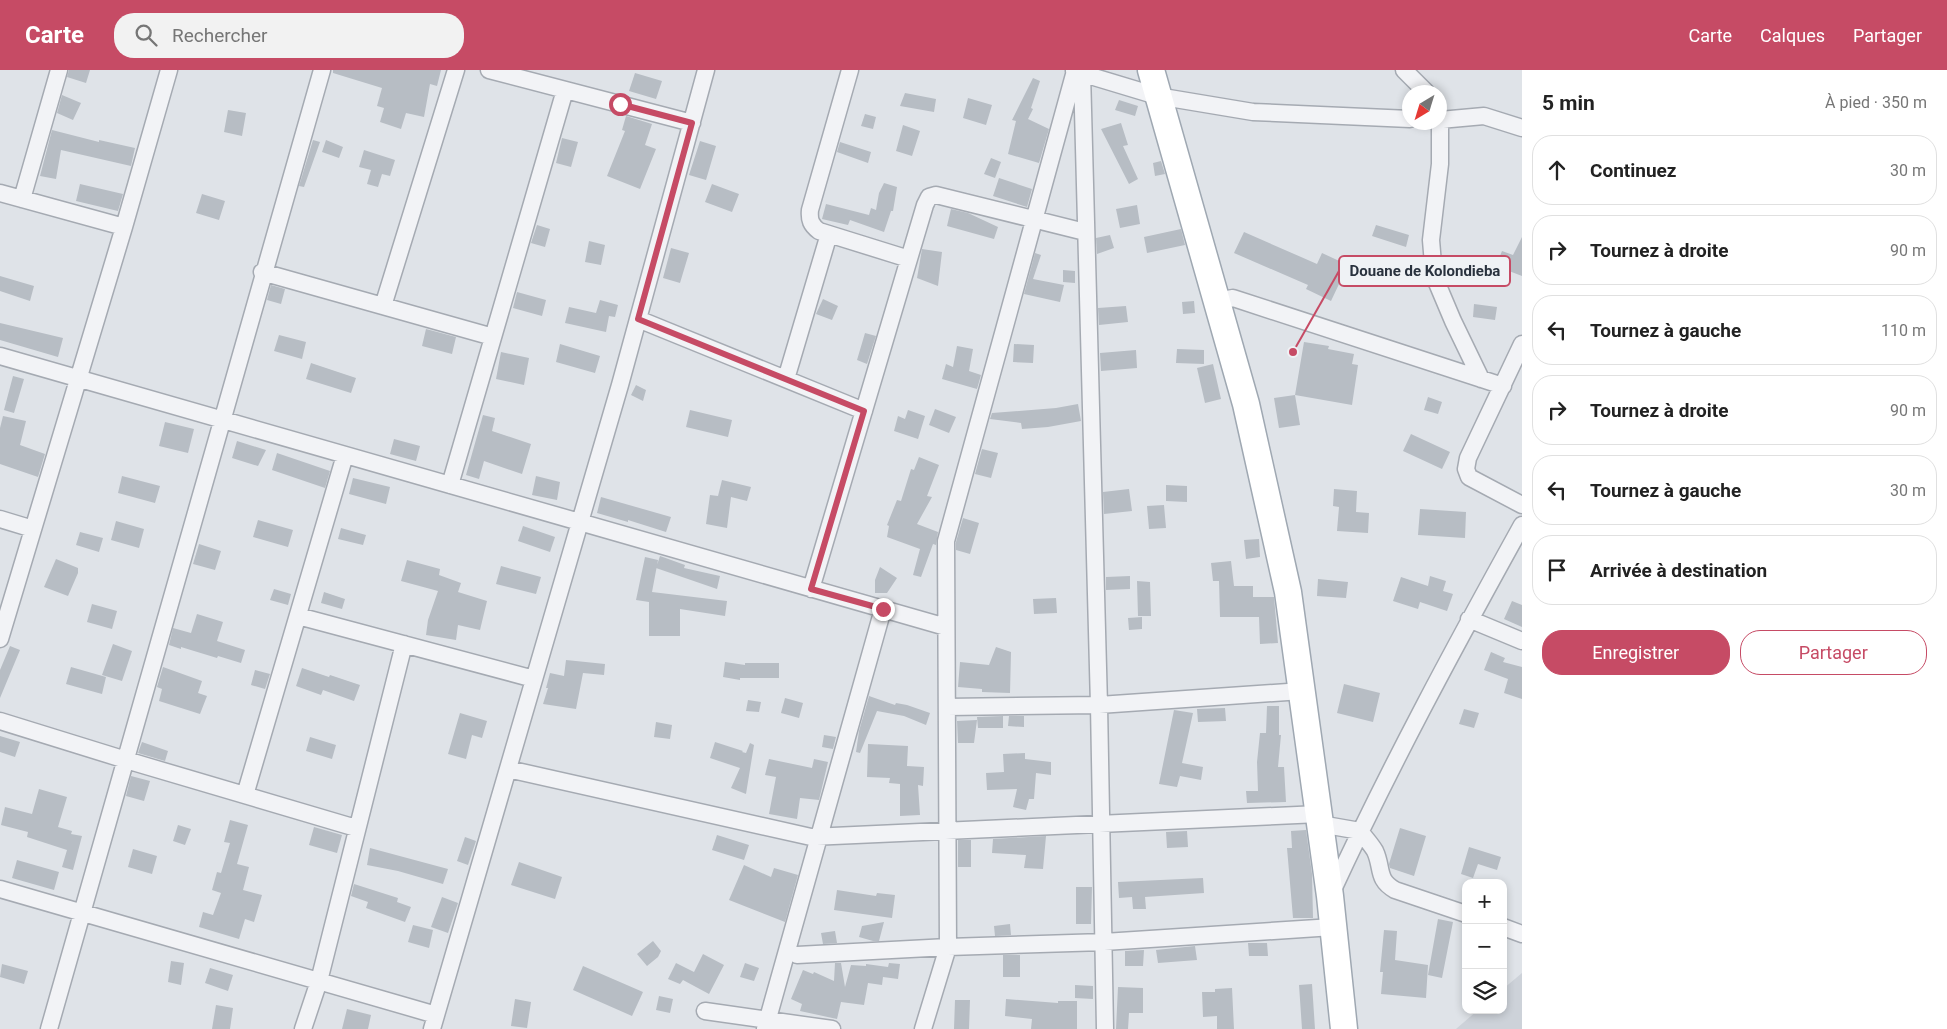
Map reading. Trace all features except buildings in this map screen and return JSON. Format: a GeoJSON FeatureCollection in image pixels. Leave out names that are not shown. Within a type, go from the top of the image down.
{"type":"FeatureCollection","features":[{"type":"Feature","properties":{"kind":"main road"},"geometry":{"type":"LineString","coordinates":[[1151,70],[1246,404],[1288,592],[1330,896],[1344,1029]]}},
{"type":"Feature","properties":{"kind":"street"},"geometry":{"type":"LineString","coordinates":[[22,199],[59,70]]}},
{"type":"Feature","properties":{"kind":"street"},"geometry":{"type":"LineString","coordinates":[[0,639],[124,228],[169,70]]}},
{"type":"Feature","properties":{"kind":"street"},"geometry":{"type":"LineString","coordinates":[[50,1029],[322,70]]}},
{"type":"Feature","properties":{"kind":"street"},"geometry":{"type":"LineString","coordinates":[[383,306],[456,70]]}},
{"type":"Feature","properties":{"kind":"street"},"geometry":{"type":"LineString","coordinates":[[489,70],[692,123]]}},
{"type":"Feature","properties":{"kind":"street"},"geometry":{"type":"LineString","coordinates":[[0,889],[319,981],[434,1022],[638,319],[706,70]]}},
{"type":"Feature","properties":{"kind":"street"},"geometry":{"type":"LineString","coordinates":[[850,70],[810,210],[812,226],[819,231],[909,260]]}},
{"type":"Feature","properties":{"kind":"street"},"geometry":{"type":"LineString","coordinates":[[1404,70],[1419,85]]}},
{"type":"Feature","properties":{"kind":"street"},"geometry":{"type":"LineString","coordinates":[[1076,71],[1158,96],[1253,112],[1402,119]]}},
{"type":"Feature","properties":{"kind":"street"},"geometry":{"type":"LineString","coordinates":[[923,1029],[948,947],[946,542],[1076,71]]}},
{"type":"Feature","properties":{"kind":"street"},"geometry":{"type":"LineString","coordinates":[[1076,71],[1085,232],[1099,705],[1105,1029]]}},
{"type":"Feature","properties":{"kind":"street"},"geometry":{"type":"LineString","coordinates":[[450,485],[566,90]]}},
{"type":"Feature","properties":{"kind":"street"},"geometry":{"type":"LineString","coordinates":[[1447,119],[1484,116],[1522,128]]}},
{"type":"Feature","properties":{"kind":"street"},"geometry":{"type":"LineString","coordinates":[[1440,130],[1440,164],[1431,240],[1434,276],[1453,321],[1482,379]]}},
{"type":"Feature","properties":{"kind":"street"},"geometry":{"type":"LineString","coordinates":[[0,193],[124,228]]}},
{"type":"Feature","properties":{"kind":"street"},"geometry":{"type":"LineString","coordinates":[[811,589],[925,205],[929,198],[936,195],[1085,232]]}},
{"type":"Feature","properties":{"kind":"street"},"geometry":{"type":"LineString","coordinates":[[786,379],[829,234]]}},
{"type":"Feature","properties":{"kind":"street"},"geometry":{"type":"LineString","coordinates":[[263,273],[493,337]]}},
{"type":"Feature","properties":{"kind":"street"},"geometry":{"type":"LineString","coordinates":[[1216,301],[1233,298],[1503,386]]}},
{"type":"Feature","properties":{"kind":"street"},"geometry":{"type":"LineString","coordinates":[[638,319],[864,411]]}},
{"type":"Feature","properties":{"kind":"street"},"geometry":{"type":"LineString","coordinates":[[1522,344],[1468,458],[1466,469],[1469,478],[1522,505]]}},
{"type":"Feature","properties":{"kind":"street"},"geometry":{"type":"LineString","coordinates":[[0,356],[946,627]]}},
{"type":"Feature","properties":{"kind":"street"},"geometry":{"type":"LineString","coordinates":[[245,795],[345,455]]}},
{"type":"Feature","properties":{"kind":"street"},"geometry":{"type":"LineString","coordinates":[[0,520],[33,529]]}},
{"type":"Feature","properties":{"kind":"street"},"geometry":{"type":"LineString","coordinates":[[1330,896],[1360,831],[1470,619],[1522,525]]}},
{"type":"Feature","properties":{"kind":"street"},"geometry":{"type":"LineString","coordinates":[[767,1024],[883,609]]}},
{"type":"Feature","properties":{"kind":"street"},"geometry":{"type":"LineString","coordinates":[[298,616],[534,679]]}},
{"type":"Feature","properties":{"kind":"street"},"geometry":{"type":"LineString","coordinates":[[1470,619],[1522,642]]}},
{"type":"Feature","properties":{"kind":"street"},"geometry":{"type":"LineString","coordinates":[[302,1029],[319,981],[356,828],[404,644]]}},
{"type":"Feature","properties":{"kind":"street"},"geometry":{"type":"LineString","coordinates":[[947,707],[1099,705],[1302,691]]}},
{"type":"Feature","properties":{"kind":"street"},"geometry":{"type":"LineString","coordinates":[[0,721],[356,828]]}},
{"type":"Feature","properties":{"kind":"street"},"geometry":{"type":"LineString","coordinates":[[508,769],[811,837],[1100,824],[1319,819],[1360,831],[1375,852],[1382,878],[1387,885],[1395,890],[1462,913]]}},
{"type":"Feature","properties":{"kind":"street"},"geometry":{"type":"LineString","coordinates":[[797,955],[948,947],[1104,942],[1333,927]]}},
{"type":"Feature","properties":{"kind":"street"},"geometry":{"type":"LineString","coordinates":[[1507,928],[1522,934]]}},
{"type":"Feature","properties":{"kind":"street"},"geometry":{"type":"LineString","coordinates":[[705,1011],[767,1024],[832,1029]]}},
{"type":"Feature","properties":{"kind":"shaded area"},"geometry":{"type":"Polygon","coordinates":[[[1522,973],[1522,1029],[1456,1029],[1473,1014],[1507,1014],[1507,986],[1522,973]]]}},
{"type":"Feature","properties":{"kind":"place","name":"Douane de Kolondieba"},"geometry":{"type":"Point","coordinates":[1293,352]}},
{"type":"Feature","properties":{"kind":"route"},"geometry":{"type":"LineString","coordinates":[[620,104],[692,123],[638,319],[864,411],[811,589],[883,609]]}}]}
